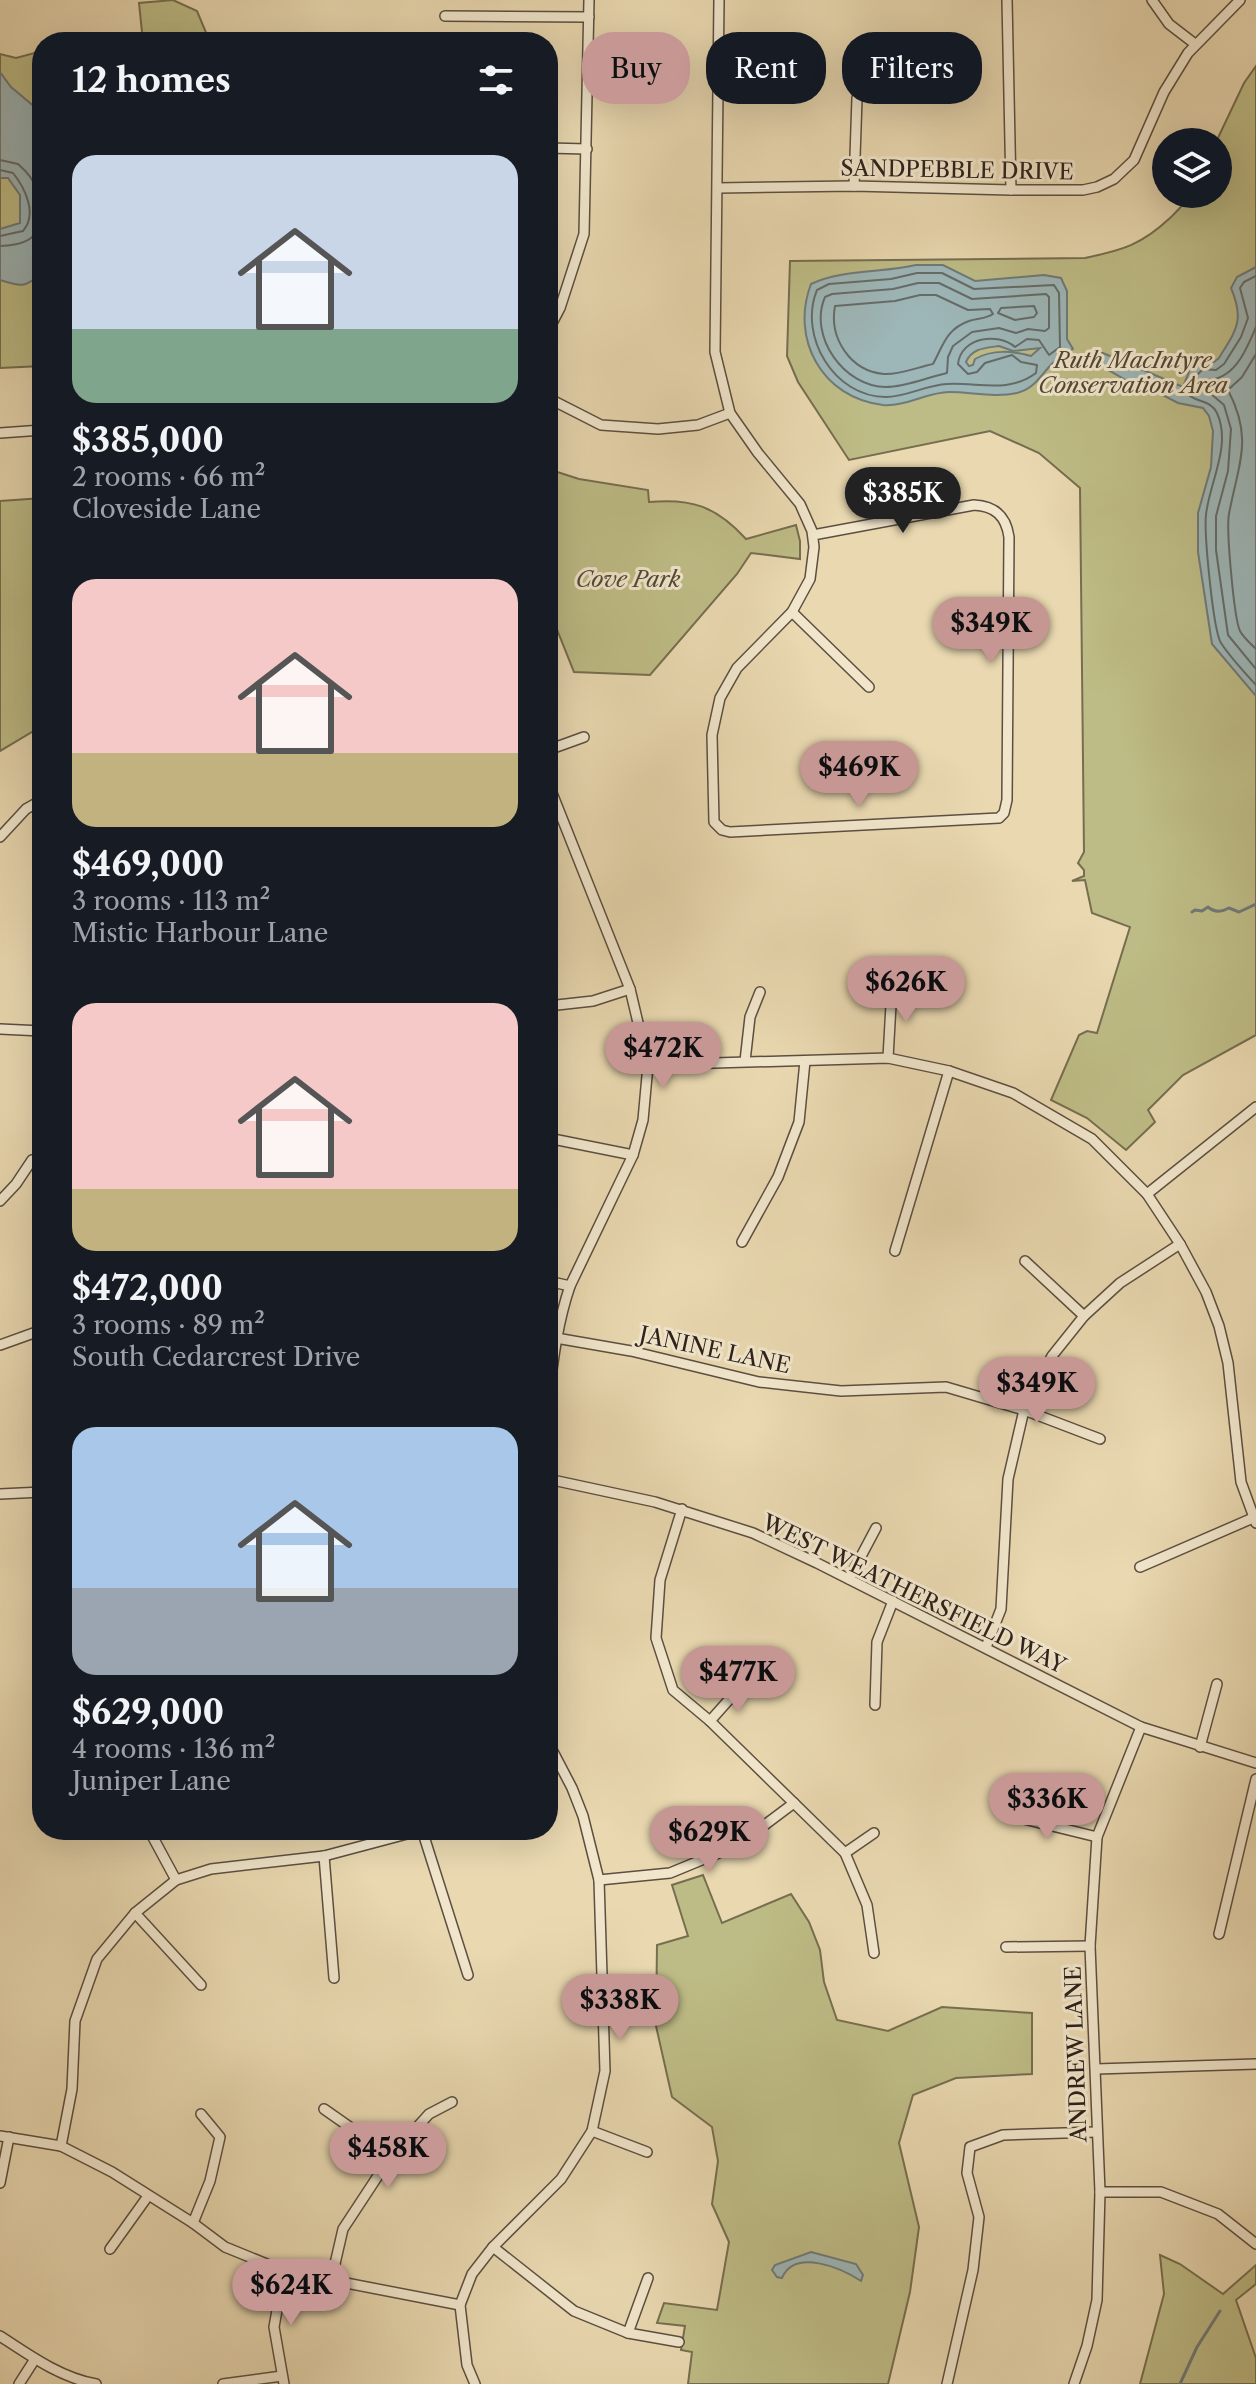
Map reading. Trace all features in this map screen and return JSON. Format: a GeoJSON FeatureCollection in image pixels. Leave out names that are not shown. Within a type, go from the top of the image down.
{"type":"FeatureCollection","features":[{"type":"Feature","properties":{"kind":"street"},"geometry":{"type":"LineString","coordinates":[[558,312],[584,234],[589,0]]}},
{"type":"Feature","properties":{"kind":"street"},"geometry":{"type":"LineString","coordinates":[[719,0],[715,352],[730,413],[800,504],[813,535],[812,571],[792,612],[737,668],[720,698],[712,735],[712,815],[716,827],[730,832],[993,819],[1004,813],[1007,800],[1009,537],[999,513],[974,505],[813,535]]}},
{"type":"Feature","properties":{"kind":"street"},"geometry":{"type":"LineString","coordinates":[[1007,0],[1011,190]]}},
{"type":"Feature","properties":{"kind":"street"},"geometry":{"type":"LineString","coordinates":[[1152,0],[1169,24],[1195,44]]}},
{"type":"Feature","properties":{"kind":"street","name":"SANDPEBBLE DRIVE"},"geometry":{"type":"LineString","coordinates":[[718,188],[854,186],[1083,190],[1097,187],[1114,179],[1134,160],[1164,92],[1195,44],[1240,0]]}},
{"type":"Feature","properties":{"kind":"street"},"geometry":{"type":"LineString","coordinates":[[445,16],[589,17]]}},
{"type":"Feature","properties":{"kind":"street"},"geometry":{"type":"LineString","coordinates":[[854,186],[857,104]]}},
{"type":"Feature","properties":{"kind":"street"},"geometry":{"type":"LineString","coordinates":[[558,148],[587,149]]}},
{"type":"Feature","properties":{"kind":"street"},"geometry":{"type":"LineString","coordinates":[[558,403],[601,425],[658,429],[698,425],[730,413]]}},
{"type":"Feature","properties":{"kind":"street"},"geometry":{"type":"LineString","coordinates":[[0,433],[32,431]]}},
{"type":"Feature","properties":{"kind":"street"},"geometry":{"type":"LineString","coordinates":[[792,612],[869,687]]}},
{"type":"Feature","properties":{"kind":"street"},"geometry":{"type":"LineString","coordinates":[[558,746],[584,737]]}},
{"type":"Feature","properties":{"kind":"street"},"geometry":{"type":"LineString","coordinates":[[0,837],[32,806]]}},
{"type":"Feature","properties":{"kind":"street"},"geometry":{"type":"LineString","coordinates":[[558,811],[630,989],[648,1065],[643,1120],[633,1155],[570,1286],[558,1331]]}},
{"type":"Feature","properties":{"kind":"street"},"geometry":{"type":"LineString","coordinates":[[888,1058],[892,987]]}},
{"type":"Feature","properties":{"kind":"street"},"geometry":{"type":"LineString","coordinates":[[558,1005],[593,1001],[630,989]]}},
{"type":"Feature","properties":{"kind":"street"},"geometry":{"type":"LineString","coordinates":[[745,1061],[750,1017],[760,992]]}},
{"type":"Feature","properties":{"kind":"street"},"geometry":{"type":"LineString","coordinates":[[0,1029],[32,1031]]}},
{"type":"Feature","properties":{"kind":"street"},"geometry":{"type":"LineString","coordinates":[[648,1065],[888,1058],[949,1071],[1013,1093],[1092,1139],[1147,1194],[1180,1244],[1206,1292],[1219,1326],[1232,1389],[1239,1474],[1255,1520],[1140,1567]]}},
{"type":"Feature","properties":{"kind":"street"},"geometry":{"type":"LineString","coordinates":[[742,1242],[778,1177],[799,1122],[805,1061]]}},
{"type":"Feature","properties":{"kind":"street"},"geometry":{"type":"LineString","coordinates":[[895,1251],[949,1071]]}},
{"type":"Feature","properties":{"kind":"street"},"geometry":{"type":"LineString","coordinates":[[1147,1194],[1255,1109]]}},
{"type":"Feature","properties":{"kind":"street"},"geometry":{"type":"LineString","coordinates":[[558,1138],[633,1155]]}},
{"type":"Feature","properties":{"kind":"street"},"geometry":{"type":"LineString","coordinates":[[0,1201],[32,1160]]}},
{"type":"Feature","properties":{"kind":"street"},"geometry":{"type":"LineString","coordinates":[[986,1647],[1001,1609],[1008,1479],[1024,1410],[1052,1356],[1084,1316],[1120,1283],[1180,1244]]}},
{"type":"Feature","properties":{"kind":"street"},"geometry":{"type":"LineString","coordinates":[[1025,1261],[1084,1316]]}},
{"type":"Feature","properties":{"kind":"street"},"geometry":{"type":"LineString","coordinates":[[558,1283],[570,1286]]}},
{"type":"Feature","properties":{"kind":"street"},"geometry":{"type":"LineString","coordinates":[[0,1345],[32,1334]]}},
{"type":"Feature","properties":{"kind":"street","name":"JANINE LANE"},"geometry":{"type":"LineString","coordinates":[[558,1338],[631,1351],[759,1382],[841,1391],[946,1387],[1024,1410],[1100,1439]]}},
{"type":"Feature","properties":{"kind":"street","name":"WEST WEATHERSFIELD WAY"},"geometry":{"type":"LineString","coordinates":[[558,1481],[682,1509],[753,1533],[1141,1727],[1256,1763]]}},
{"type":"Feature","properties":{"kind":"street"},"geometry":{"type":"LineString","coordinates":[[0,1494],[32,1492]]}},
{"type":"Feature","properties":{"kind":"street"},"geometry":{"type":"LineString","coordinates":[[682,1509],[660,1580],[656,1638],[673,1690],[710,1721],[845,1853],[867,1905],[874,1953]]}},
{"type":"Feature","properties":{"kind":"street"},"geometry":{"type":"LineString","coordinates":[[849,1579],[876,1528]]}},
{"type":"Feature","properties":{"kind":"street"},"geometry":{"type":"LineString","coordinates":[[875,1705],[877,1642],[893,1601]]}},
{"type":"Feature","properties":{"kind":"street"},"geometry":{"type":"LineString","coordinates":[[1200,1747],[1217,1684]]}},
{"type":"Feature","properties":{"kind":"street"},"geometry":{"type":"LineString","coordinates":[[710,1721],[742,1685]]}},
{"type":"Feature","properties":{"kind":"street","name":"ANDREW LANE"},"geometry":{"type":"LineString","coordinates":[[1074,2384],[1087,2346],[1097,2300],[1100,2192],[1090,1946],[1097,1837],[1141,1727]]}},
{"type":"Feature","properties":{"kind":"street"},"geometry":{"type":"LineString","coordinates":[[475,2384],[467,2365],[460,2305],[472,2274],[493,2247],[561,2179],[592,2131],[605,2071],[599,1880],[583,1816],[559,1764]]}},
{"type":"Feature","properties":{"kind":"street"},"geometry":{"type":"LineString","coordinates":[[1219,1934],[1256,1779]]}},
{"type":"Feature","properties":{"kind":"street"},"geometry":{"type":"LineString","coordinates":[[599,1880],[670,1873],[738,1845],[794,1803]]}},
{"type":"Feature","properties":{"kind":"street"},"geometry":{"type":"LineString","coordinates":[[1004,1814],[1097,1837]]}},
{"type":"Feature","properties":{"kind":"street"},"geometry":{"type":"LineString","coordinates":[[845,1853],[874,1833]]}},
{"type":"Feature","properties":{"kind":"street"},"geometry":{"type":"LineString","coordinates":[[154,1840],[176,1880]]}},
{"type":"Feature","properties":{"kind":"street"},"geometry":{"type":"LineString","coordinates":[[61,2146],[72,2089],[75,2021],[97,1959],[135,1913],[176,1880],[211,1869],[324,1856],[384,1840]]}},
{"type":"Feature","properties":{"kind":"street"},"geometry":{"type":"LineString","coordinates":[[425,1840],[468,1975]]}},
{"type":"Feature","properties":{"kind":"street"},"geometry":{"type":"LineString","coordinates":[[324,1856],[334,1978]]}},
{"type":"Feature","properties":{"kind":"street"},"geometry":{"type":"LineString","coordinates":[[135,1913],[201,1985]]}},
{"type":"Feature","properties":{"kind":"street"},"geometry":{"type":"LineString","coordinates":[[1006,1947],[1090,1946]]}},
{"type":"Feature","properties":{"kind":"street"},"geometry":{"type":"LineString","coordinates":[[1096,2069],[1256,2064]]}},
{"type":"Feature","properties":{"kind":"street"},"geometry":{"type":"LineString","coordinates":[[331,2281],[343,2229],[391,2156],[429,2114],[452,2102]]}},
{"type":"Feature","properties":{"kind":"street"},"geometry":{"type":"LineString","coordinates":[[324,2109],[391,2156]]}},
{"type":"Feature","properties":{"kind":"street"},"geometry":{"type":"LineString","coordinates":[[193,2223],[210,2181],[220,2137],[201,2114]]}},
{"type":"Feature","properties":{"kind":"street"},"geometry":{"type":"LineString","coordinates":[[592,2131],[647,2152]]}},
{"type":"Feature","properties":{"kind":"street"},"geometry":{"type":"LineString","coordinates":[[947,2384],[973,2270],[979,2217],[967,2173],[970,2147],[1003,2135],[1096,2132]]}},
{"type":"Feature","properties":{"kind":"street"},"geometry":{"type":"LineString","coordinates":[[0,2183],[5,2136],[61,2146],[112,2172],[225,2247],[284,2271],[460,2305]]}},
{"type":"Feature","properties":{"kind":"street"},"geometry":{"type":"LineString","coordinates":[[1100,2192],[1161,2192],[1218,2214],[1256,2244]]}},
{"type":"Feature","properties":{"kind":"street"},"geometry":{"type":"LineString","coordinates":[[110,2249],[148,2196]]}},
{"type":"Feature","properties":{"kind":"street"},"geometry":{"type":"LineString","coordinates":[[493,2247],[574,2311],[628,2333],[679,2342]]}},
{"type":"Feature","properties":{"kind":"street"},"geometry":{"type":"LineString","coordinates":[[223,2384],[283,2380],[274,2327],[284,2271]]}},
{"type":"Feature","properties":{"kind":"street"},"geometry":{"type":"LineString","coordinates":[[628,2333],[648,2278]]}},
{"type":"Feature","properties":{"kind":"street"},"geometry":{"type":"LineString","coordinates":[[0,2336],[35,2359],[81,2381],[96,2384]]}},
{"type":"Feature","properties":{"kind":"street"},"geometry":{"type":"LineString","coordinates":[[19,2384],[35,2359]]}},
{"type":"Feature","properties":{"kind":"green space"},"geometry":{"type":"Polygon","coordinates":[[[173,0],[197,11],[206,32],[142,32],[139,3],[173,0]]]}},
{"type":"Feature","properties":{"kind":"green space"},"geometry":{"type":"Polygon","coordinates":[[[0,54],[16,58],[32,54],[32,366],[0,368],[0,54]]]}},
{"type":"Feature","properties":{"kind":"green space","name":"Ruth MacIntyre Conservation Area"},"geometry":{"type":"Polygon","coordinates":[[[1256,66],[1256,1035],[1183,1075],[1148,1110],[1155,1122],[1126,1150],[1087,1118],[1051,1100],[1079,1035],[1087,1031],[1097,1033],[1130,927],[1092,913],[1085,880],[1072,881],[1084,876],[1084,870],[1078,863],[1084,852],[1080,488],[1039,453],[990,431],[849,460],[798,382],[787,356],[790,261],[1085,258],[1131,245],[1150,235],[1180,208],[1232,208],[1232,128],[1223,128],[1244,83],[1256,66]]]}},
{"type":"Feature","properties":{"kind":"green space","name":"Cove Park"},"geometry":{"type":"Polygon","coordinates":[[[558,472],[579,479],[648,490],[649,502],[678,501],[702,507],[724,519],[746,539],[796,525],[800,559],[751,553],[737,574],[650,675],[574,672],[558,632],[558,472]]]}},
{"type":"Feature","properties":{"kind":"green space"},"geometry":{"type":"Polygon","coordinates":[[[32,499],[32,732],[0,751],[0,501],[32,499]]]}},
{"type":"Feature","properties":{"kind":"green space"},"geometry":{"type":"Polygon","coordinates":[[[703,1875],[722,1923],[791,1894],[809,1922],[820,1950],[824,1982],[837,2020],[888,2031],[942,2007],[1032,2013],[1032,2074],[956,2078],[913,2095],[899,2143],[919,2227],[910,2292],[888,2384],[688,2384],[692,2352],[681,2350],[685,2326],[657,2323],[664,2303],[717,2310],[729,2242],[712,2204],[718,2161],[712,2127],[672,2097],[656,2026],[657,1945],[688,1936],[672,1885],[703,1875]]]}},
{"type":"Feature","properties":{"kind":"green space"},"geometry":{"type":"Polygon","coordinates":[[[1160,2255],[1180,2264],[1223,2294],[1256,2265],[1256,2284],[1236,2300],[1256,2358],[1256,2384],[1140,2384],[1164,2294],[1160,2255]]]}},
{"type":"Feature","properties":{"kind":"water"},"geometry":{"type":"Polygon","coordinates":[[[0,72],[11,87],[32,105],[32,280],[22,285],[0,280],[0,229],[20,223],[20,195],[8,178],[0,178],[0,72]]]}},
{"type":"Feature","properties":{"kind":"water"},"geometry":{"type":"Polygon","coordinates":[[[943,265],[975,281],[1044,275],[1061,278],[1067,291],[1067,339],[1073,349],[1055,362],[1032,386],[1017,393],[941,393],[883,405],[843,391],[828,378],[808,345],[805,325],[811,284],[836,276],[943,265]],[[999,346],[984,348],[975,351],[966,362],[969,366],[973,365],[975,359],[996,352],[1031,356],[1040,348],[1013,351],[999,346]]]}},
{"type":"Feature","properties":{"kind":"water"},"geometry":{"type":"Polygon","coordinates":[[[1256,267],[1256,696],[1212,644],[1198,552],[1198,513],[1211,467],[1213,431],[1209,416],[1203,408],[1178,403],[1136,386],[1093,361],[1090,356],[1103,353],[1183,387],[1190,369],[1200,361],[1214,362],[1219,358],[1237,325],[1237,309],[1231,288],[1237,277],[1256,267]]]}},
{"type":"Feature","properties":{"kind":"water"},"geometry":{"type":"Polygon","coordinates":[[[811,2252],[856,2264],[863,2275],[861,2281],[819,2263],[797,2264],[788,2269],[782,2278],[772,2270],[775,2265],[811,2252]]]}},
{"type":"Feature","properties":{"kind":"waterway"},"geometry":{"type":"LineString","coordinates":[[1192,912],[1208,907],[1216,911],[1229,908],[1239,912],[1256,904]]}},
{"type":"Feature","properties":{"kind":"waterway"},"geometry":{"type":"LineString","coordinates":[[1180,2384],[1197,2347],[1220,2311]]}}]}
